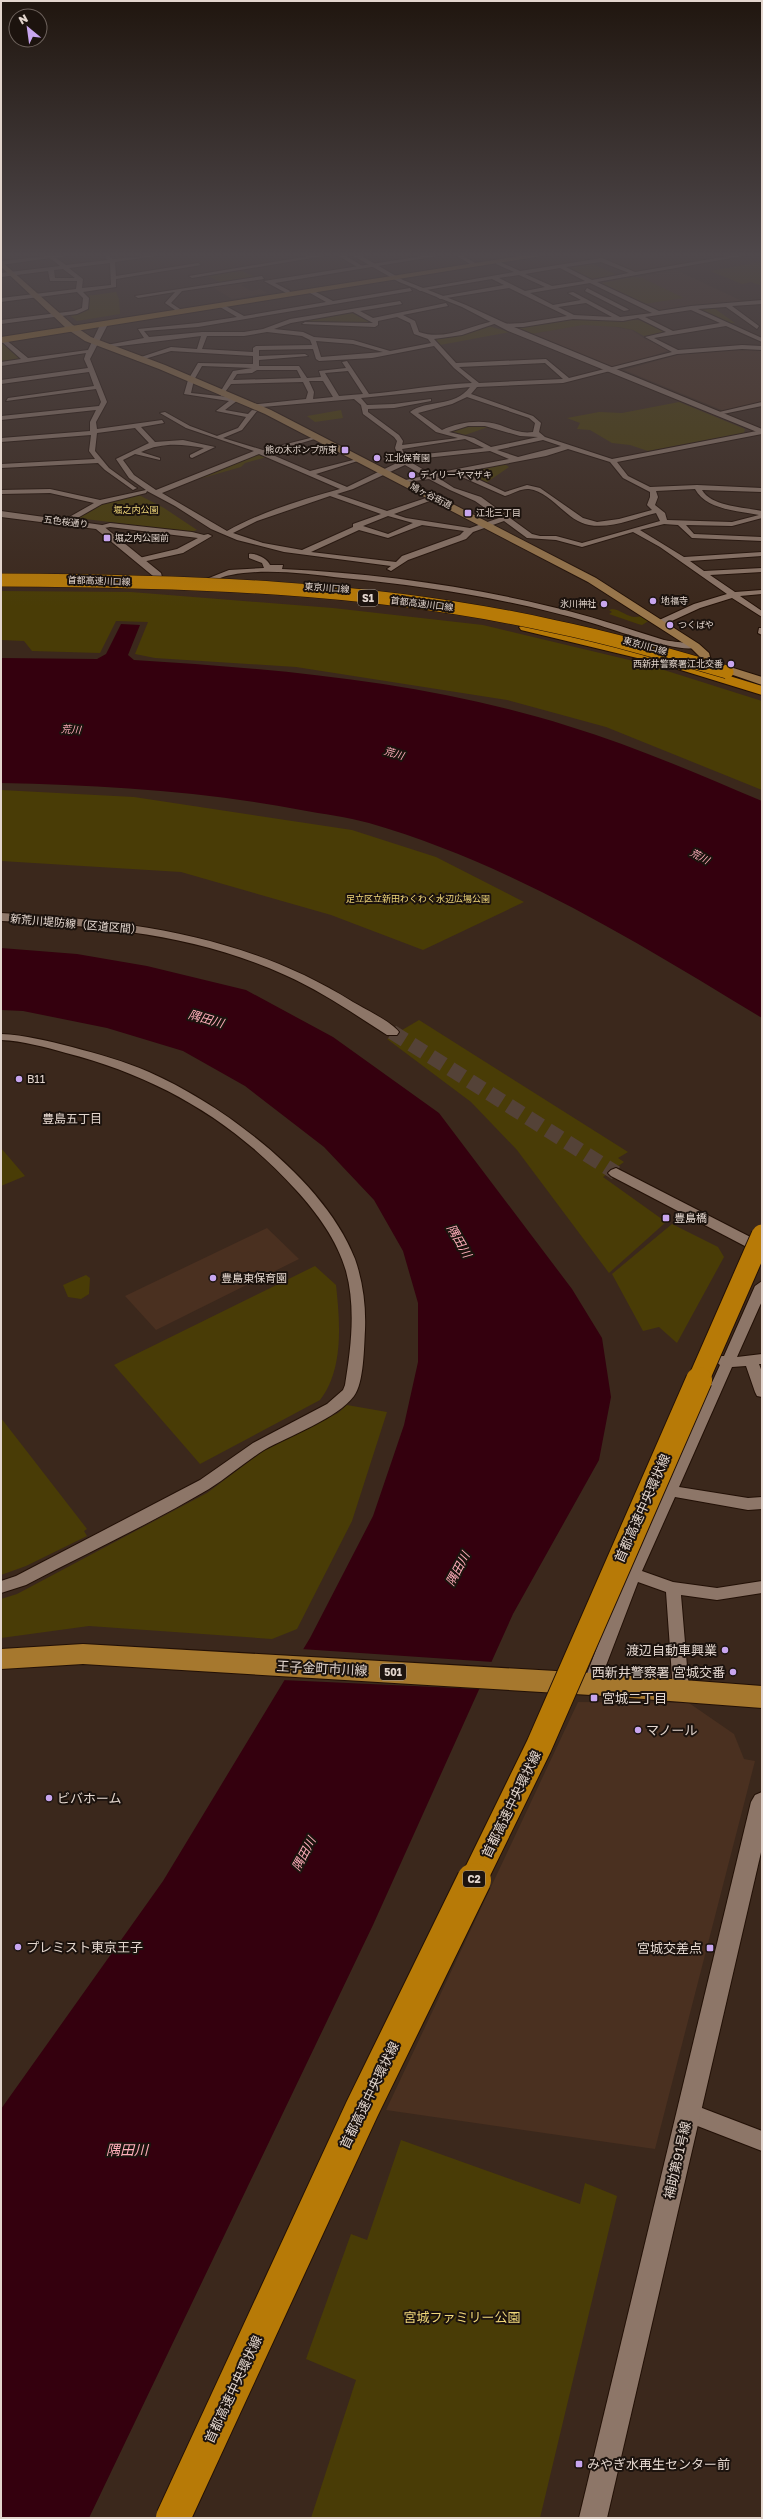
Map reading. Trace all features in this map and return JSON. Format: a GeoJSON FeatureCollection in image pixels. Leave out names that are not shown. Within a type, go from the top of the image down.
{"type":"FeatureCollection","features":[{"type":"Feature","properties":{"kind":"highway","name":"首都高速川口線"},"geometry":{"type":"LineString","coordinates":[[1,582],[221,590],[418,608],[477,617],[554,633],[731,677],[762,687]]}},
{"type":"Feature","properties":{"kind":"highway","name":"首都高速中央環状線"},"geometry":{"type":"LineString","coordinates":[[174,2518],[362,2109],[539,1746],[759,1244]]}},
{"type":"Feature","properties":{"kind":"highway","name":"首都高速中央環状線"},"geometry":{"type":"LineString","coordinates":[[184,2518],[368,2114],[488,1874],[581,1672],[759,1244]]}},
{"type":"Feature","properties":{"kind":"main road","name":"鳩ヶ谷街道"},"geometry":{"type":"LineString","coordinates":[[172,372],[359,459],[592,580],[696,646],[705,654],[702,665]]}},
{"type":"Feature","properties":{"kind":"main road","name":"東京川口線"},"geometry":{"type":"LineString","coordinates":[[1,576],[159,582],[361,599],[470,613],[588,638],[702,665]]}},
{"type":"Feature","properties":{"kind":"main road","name":"東京川口線"},"geometry":{"type":"LineString","coordinates":[[1,582],[159,582],[208,580],[362,590],[423,598],[470,605],[582,630],[702,665],[762,687]]}},
{"type":"Feature","properties":{"kind":"main road","name":"王子金町市川線"},"geometry":{"type":"LineString","coordinates":[[1,1659],[83,1654],[590,1684],[762,1697]]}},
{"type":"Feature","properties":{"kind":"street"},"geometry":{"type":"LineString","coordinates":[[1,382],[78,372]]}},
{"type":"Feature","properties":{"kind":"street"},"geometry":{"type":"LineString","coordinates":[[91,372],[104,402],[99,408],[92,422],[94,432],[91,448],[99,461],[107,469],[140,492],[170,508],[208,536]]}},
{"type":"Feature","properties":{"kind":"street"},"geometry":{"type":"LineString","coordinates":[[196,372],[191,380],[187,394],[235,400]]}},
{"type":"Feature","properties":{"kind":"street"},"geometry":{"type":"LineString","coordinates":[[222,394],[235,372],[243,372]]}},
{"type":"Feature","properties":{"kind":"street"},"geometry":{"type":"LineString","coordinates":[[301,372],[311,392],[309,401]]}},
{"type":"Feature","properties":{"kind":"street"},"geometry":{"type":"LineString","coordinates":[[325,372],[321,372],[337,398]]}},
{"type":"Feature","properties":{"kind":"street"},"geometry":{"type":"LineString","coordinates":[[352,372],[367,396]]}},
{"type":"Feature","properties":{"kind":"street"},"geometry":{"type":"LineString","coordinates":[[461,372],[476,385]]}},
{"type":"Feature","properties":{"kind":"street"},"geometry":{"type":"LineString","coordinates":[[499,372],[508,384]]}},
{"type":"Feature","properties":{"kind":"street"},"geometry":{"type":"LineString","coordinates":[[558,372],[568,380]]}},
{"type":"Feature","properties":{"kind":"street"},"geometry":{"type":"LineString","coordinates":[[235,400],[219,411],[253,410],[309,401],[367,396],[446,386],[568,380],[605,372]]}},
{"type":"Feature","properties":{"kind":"street"},"geometry":{"type":"LineString","coordinates":[[616,372],[762,432]]}},
{"type":"Feature","properties":{"kind":"street"},"geometry":{"type":"LineString","coordinates":[[229,382],[325,379]]}},
{"type":"Feature","properties":{"kind":"street"},"geometry":{"type":"LineString","coordinates":[[476,385],[467,395],[413,412],[429,425],[442,432],[467,438],[516,459]]}},
{"type":"Feature","properties":{"kind":"street"},"geometry":{"type":"LineString","coordinates":[[4,410],[97,387]]}},
{"type":"Feature","properties":{"kind":"street"},"geometry":{"type":"LineString","coordinates":[[1,393],[4,410]]}},
{"type":"Feature","properties":{"kind":"street"},"geometry":{"type":"LineString","coordinates":[[467,395],[525,415],[538,423],[536,433]]}},
{"type":"Feature","properties":{"kind":"street"},"geometry":{"type":"LineString","coordinates":[[356,397],[365,406],[394,406],[429,400],[455,400]]}},
{"type":"Feature","properties":{"kind":"street"},"geometry":{"type":"LineString","coordinates":[[718,413],[762,404]]}},
{"type":"Feature","properties":{"kind":"street"},"geometry":{"type":"LineString","coordinates":[[365,406],[365,413],[397,436],[400,441],[398,448],[405,460],[452,489],[478,498],[505,518],[516,524],[530,536],[540,538],[556,538],[582,545],[664,522],[732,524],[762,516]]}},
{"type":"Feature","properties":{"kind":"street"},"geometry":{"type":"LineString","coordinates":[[4,410],[99,408]]}},
{"type":"Feature","properties":{"kind":"street"},"geometry":{"type":"LineString","coordinates":[[219,437],[240,429],[253,410]]}},
{"type":"Feature","properties":{"kind":"street"},"geometry":{"type":"LineString","coordinates":[[163,413],[184,425],[219,437],[225,441],[261,452],[346,489]]}},
{"type":"Feature","properties":{"kind":"street"},"geometry":{"type":"LineString","coordinates":[[509,419],[525,415]]}},
{"type":"Feature","properties":{"kind":"street"},"geometry":{"type":"LineString","coordinates":[[442,432],[463,424],[486,424],[502,420]]}},
{"type":"Feature","properties":{"kind":"street"},"geometry":{"type":"LineString","coordinates":[[1,440],[50,436],[69,431],[94,432],[162,422]]}},
{"type":"Feature","properties":{"kind":"street"},"geometry":{"type":"LineString","coordinates":[[486,424],[521,436],[536,433],[543,438],[566,447],[612,462],[619,467],[625,477],[651,489],[698,487],[762,490]]}},
{"type":"Feature","properties":{"kind":"street"},"geometry":{"type":"LineString","coordinates":[[137,426],[153,444]]}},
{"type":"Feature","properties":{"kind":"street"},"geometry":{"type":"LineString","coordinates":[[48,429],[50,436]]}},
{"type":"Feature","properties":{"kind":"street"},"geometry":{"type":"LineString","coordinates":[[612,462],[762,432]]}},
{"type":"Feature","properties":{"kind":"street"},"geometry":{"type":"LineString","coordinates":[[67,522],[100,502],[140,492],[152,492],[261,452],[316,438]]}},
{"type":"Feature","properties":{"kind":"street"},"geometry":{"type":"LineString","coordinates":[[398,448],[467,438]]}},
{"type":"Feature","properties":{"kind":"street"},"geometry":{"type":"LineString","coordinates":[[228,533],[254,519],[300,502],[333,495],[384,472],[405,460],[491,449],[543,438]]}},
{"type":"Feature","properties":{"kind":"street"},"geometry":{"type":"LineString","coordinates":[[192,456],[225,441]]}},
{"type":"Feature","properties":{"kind":"street"},"geometry":{"type":"LineString","coordinates":[[210,447],[183,442],[153,444],[119,459],[128,475],[152,492],[178,504],[219,530],[257,544],[303,553],[397,564]]}},
{"type":"Feature","properties":{"kind":"street"},"geometry":{"type":"LineString","coordinates":[[403,482],[546,454],[566,447]]}},
{"type":"Feature","properties":{"kind":"street"},"geometry":{"type":"LineString","coordinates":[[135,452],[158,459]]}},
{"type":"Feature","properties":{"kind":"street"},"geometry":{"type":"LineString","coordinates":[[310,473],[359,459]]}},
{"type":"Feature","properties":{"kind":"street"},"geometry":{"type":"LineString","coordinates":[[1,466],[99,461]]}},
{"type":"Feature","properties":{"kind":"street"},"geometry":{"type":"LineString","coordinates":[[455,471],[505,494],[527,487],[537,490],[556,500],[567,512],[596,525],[657,511]]}},
{"type":"Feature","properties":{"kind":"street"},"geometry":{"type":"LineString","coordinates":[[698,487],[702,496],[716,502],[762,513]]}},
{"type":"Feature","properties":{"kind":"street"},"geometry":{"type":"LineString","coordinates":[[651,489],[654,494],[651,505],[664,522]]}},
{"type":"Feature","properties":{"kind":"street"},"geometry":{"type":"LineString","coordinates":[[1,492],[50,491],[100,502]]}},
{"type":"Feature","properties":{"kind":"street"},"geometry":{"type":"LineString","coordinates":[[333,495],[405,520],[470,530],[505,518]]}},
{"type":"Feature","properties":{"kind":"street"},"geometry":{"type":"LineString","coordinates":[[422,522],[388,536],[356,526],[432,497]]}},
{"type":"Feature","properties":{"kind":"street","name":"五色桜通り"},"geometry":{"type":"LineString","coordinates":[[1,514],[99,527],[142,560],[159,582]]}},
{"type":"Feature","properties":{"kind":"street"},"geometry":{"type":"LineString","coordinates":[[680,522],[692,536],[762,539]]}},
{"type":"Feature","properties":{"kind":"street"},"geometry":{"type":"LineString","coordinates":[[99,527],[110,525],[208,536]]}},
{"type":"Feature","properties":{"kind":"street"},"geometry":{"type":"LineString","coordinates":[[303,553],[360,528]]}},
{"type":"Feature","properties":{"kind":"street"},"geometry":{"type":"LineString","coordinates":[[142,560],[180,551],[219,530]]}},
{"type":"Feature","properties":{"kind":"street"},"geometry":{"type":"LineString","coordinates":[[378,579],[405,558],[463,537],[470,530]]}},
{"type":"Feature","properties":{"kind":"street"},"geometry":{"type":"LineString","coordinates":[[635,530],[663,545],[762,615]]}},
{"type":"Feature","properties":{"kind":"street"},"geometry":{"type":"LineString","coordinates":[[681,559],[762,554]]}},
{"type":"Feature","properties":{"kind":"street"},"geometry":{"type":"LineString","coordinates":[[252,556],[265,562],[267,567],[292,569],[292,572]]}},
{"type":"Feature","properties":{"kind":"street"},"geometry":{"type":"LineString","coordinates":[[702,574],[762,570]]}},
{"type":"Feature","properties":{"kind":"street"},"geometry":{"type":"LineString","coordinates":[[208,580],[213,576],[227,573],[292,572],[430,585],[548,608],[675,646],[696,646]]}},
{"type":"Feature","properties":{"kind":"street"},"geometry":{"type":"LineString","coordinates":[[423,598],[430,585]]}},
{"type":"Feature","properties":{"kind":"street"},"geometry":{"type":"LineString","coordinates":[[660,623],[695,606],[731,594],[762,592]]}},
{"type":"Feature","properties":{"kind":"street","name":"新荒川堤防線（区道区間）"},"geometry":{"type":"LineString","coordinates":[[1,917],[130,927],[223,947],[292,973],[392,1032]]}},
{"type":"Feature","properties":{"kind":"street"},"geometry":{"type":"LineString","coordinates":[[1,1037],[90,1055],[147,1075],[193,1098],[269,1155],[315,1205],[341,1244],[353,1278],[359,1328],[352,1385],[349,1393],[336,1405],[258,1447],[205,1484],[21,1581],[1,1587]]}},
{"type":"Feature","properties":{"kind":"street"},"geometry":{"type":"LineString","coordinates":[[616,1173],[759,1244],[704,1347],[714,1356],[727,1363],[756,1359],[762,1392]]}},
{"type":"Feature","properties":{"kind":"street"},"geometry":{"type":"LineString","coordinates":[[590,1684],[633,1574],[762,1286]]}},
{"type":"Feature","properties":{"kind":"street"},"geometry":{"type":"LineString","coordinates":[[671,1491],[748,1504],[762,1503]]}},
{"type":"Feature","properties":{"kind":"street"},"geometry":{"type":"LineString","coordinates":[[633,1574],[672,1588],[717,1594],[762,1586]]}},
{"type":"Feature","properties":{"kind":"street"},"geometry":{"type":"LineString","coordinates":[[672,1588],[682,1690]]}},
{"type":"Feature","properties":{"kind":"street","name":"補助第91号線"},"geometry":{"type":"LineString","coordinates":[[593,2518],[762,1802]]}},
{"type":"Feature","properties":{"kind":"street"},"geometry":{"type":"LineString","coordinates":[[689,2113],[762,2142]]}},
{"type":"Feature","properties":{"kind":"shaded area"},"geometry":{"type":"Polygon","coordinates":[[[628,372],[762,372],[762,402],[724,411],[628,372]]]}},
{"type":"Feature","properties":{"kind":"shaded area","name":"豊島東保育園"},"geometry":{"type":"Polygon","coordinates":[[[267,1228],[299,1259],[156,1330],[125,1296],[267,1228]]]}},
{"type":"Feature","properties":{"kind":"shaded area"},"geometry":{"type":"Polygon","coordinates":[[[578,1702],[689,1703],[734,1734],[744,1759],[755,1761],[655,2149],[386,2110],[578,1702]]]}},
{"type":"Feature","properties":{"kind":"green space"},"geometry":{"type":"Polygon","coordinates":[[[679,402],[745,429],[744,433],[648,451],[630,445],[612,443],[590,430],[577,429],[580,423],[567,418],[599,412],[622,413],[679,402]]]}},
{"type":"Feature","properties":{"kind":"green space"},"geometry":{"type":"Polygon","coordinates":[[[341,410],[343,418],[315,422],[307,416],[341,410]]]}},
{"type":"Feature","properties":{"kind":"green space"},"geometry":{"type":"Polygon","coordinates":[[[465,426],[488,427],[465,435],[451,431],[465,426]]]}},
{"type":"Feature","properties":{"kind":"green space"},"geometry":{"type":"Polygon","coordinates":[[[260,453],[267,457],[245,463],[241,467],[199,479],[218,468],[260,453]]]}},
{"type":"Feature","properties":{"kind":"green space"},"geometry":{"type":"Polygon","coordinates":[[[503,463],[509,467],[486,483],[464,473],[503,463]]]}},
{"type":"Feature","properties":{"kind":"green space","name":"堀之内公園"},"geometry":{"type":"Polygon","coordinates":[[[137,494],[164,508],[197,530],[191,532],[77,518],[102,502],[137,494]]]}},
{"type":"Feature","properties":{"kind":"green space"},"geometry":{"type":"Polygon","coordinates":[[[1,591],[131,592],[333,608],[483,625],[642,663],[762,701],[762,790],[606,727],[507,700],[296,667],[155,658],[135,654],[148,622],[116,621],[100,653],[32,651],[24,641],[1,640],[1,591]]]}},
{"type":"Feature","properties":{"kind":"green space"},"geometry":{"type":"Polygon","coordinates":[[[612,609],[629,616],[641,616],[650,620],[642,625],[638,624],[609,614],[612,612],[609,610],[612,609]]]}},
{"type":"Feature","properties":{"kind":"green space","name":"足立区立新田わくわく水辺広場公園"},"geometry":{"type":"Polygon","coordinates":[[[1,790],[134,797],[352,830],[436,857],[524,902],[423,950],[331,915],[181,872],[1,861],[1,790]]]}},
{"type":"Feature","properties":{"kind":"green space"},"geometry":{"type":"Polygon","coordinates":[[[419,1020],[628,1152],[618,1158],[624,1162],[603,1177],[666,1222],[609,1273],[517,1150],[471,1102],[387,1039],[419,1020]]]}},
{"type":"Feature","properties":{"kind":"green space"},"geometry":{"type":"Polygon","coordinates":[[[1,1148],[25,1176],[1,1186],[1,1148]]]}},
{"type":"Feature","properties":{"kind":"green space"},"geometry":{"type":"Polygon","coordinates":[[[672,1224],[718,1247],[724,1257],[677,1343],[659,1327],[643,1331],[612,1274],[672,1224]]]}},
{"type":"Feature","properties":{"kind":"green space"},"geometry":{"type":"Polygon","coordinates":[[[315,1266],[336,1285],[339,1314],[337,1360],[328,1388],[320,1400],[200,1464],[114,1365],[315,1266]]]}},
{"type":"Feature","properties":{"kind":"green space"},"geometry":{"type":"Polygon","coordinates":[[[86,1275],[90,1278],[89,1294],[81,1299],[68,1297],[63,1285],[86,1275]]]}},
{"type":"Feature","properties":{"kind":"green space"},"geometry":{"type":"Polygon","coordinates":[[[347,1405],[387,1412],[352,1521],[297,1629],[272,1639],[89,1626],[1,1638],[1,1599],[17,1594],[207,1493],[263,1451],[338,1413],[347,1405]]]}},
{"type":"Feature","properties":{"kind":"green space"},"geometry":{"type":"Polygon","coordinates":[[[1,1418],[87,1529],[84,1531],[87,1536],[26,1566],[1,1575],[1,1418]]]}},
{"type":"Feature","properties":{"kind":"green space","name":"宮城ファミリー公園"},"geometry":{"type":"Polygon","coordinates":[[[401,2140],[580,2204],[585,2183],[617,2196],[540,2518],[311,2518],[356,2380],[306,2359],[351,2234],[367,2240],[401,2140]]]}},
{"type":"Feature","properties":{"kind":"water","name":"荒川"},"geometry":{"type":"Polygon","coordinates":[[[121,624],[140,625],[128,655],[134,660],[299,673],[408,688],[462,698],[568,726],[617,742],[762,801],[762,1018],[668,961],[572,907],[473,860],[422,840],[369,823],[344,817],[227,798],[114,787],[1,783],[1,658],[97,659],[106,654],[121,624]]]}},
{"type":"Feature","properties":{"kind":"water","name":"隅田川"},"geometry":{"type":"Polygon","coordinates":[[[1,948],[77,954],[147,966],[246,990],[333,1037],[439,1113],[572,1289],[602,1338],[611,1397],[599,1460],[513,1614],[373,1925],[89,2518],[1,2518],[1,2109],[163,1881],[310,1638],[373,1516],[404,1425],[418,1362],[418,1303],[403,1251],[374,1200],[324,1147],[245,1086],[183,1051],[107,1028],[23,1011],[1,1010],[1,948]]]}},
{"type":"Feature","properties":{"kind":"pier"},"geometry":{"type":"Polygon","coordinates":[[[301,1649],[493,1662],[480,1689],[282,1680],[301,1649]]]}},
{"type":"Feature","properties":{"kind":"tunnel"},"geometry":{"type":"LineString","coordinates":[[392,1032],[616,1173]]}},
{"type":"Feature","properties":{"kind":"place","name":"熊の木ポンプ所東"},"geometry":{"type":"Point","coordinates":[345,450]}},
{"type":"Feature","properties":{"kind":"place","name":"江北保育園"},"geometry":{"type":"Point","coordinates":[377,458]}},
{"type":"Feature","properties":{"kind":"place","name":"デイリーヤマザキ"},"geometry":{"type":"Point","coordinates":[412,475]}},
{"type":"Feature","properties":{"kind":"place","name":"江北三丁目"},"geometry":{"type":"Point","coordinates":[468,513]}},
{"type":"Feature","properties":{"kind":"place","name":"堀之内公園前"},"geometry":{"type":"Point","coordinates":[107,538]}},
{"type":"Feature","properties":{"kind":"place","name":"地福寺"},"geometry":{"type":"Point","coordinates":[653,601]}},
{"type":"Feature","properties":{"kind":"place","name":"氷川神社"},"geometry":{"type":"Point","coordinates":[604,604]}},
{"type":"Feature","properties":{"kind":"place","name":"つくばや"},"geometry":{"type":"Point","coordinates":[670,625]}},
{"type":"Feature","properties":{"kind":"place","name":"西新井警察署江北交番"},"geometry":{"type":"Point","coordinates":[731,664]}},
{"type":"Feature","properties":{"kind":"place","name":"B11"},"geometry":{"type":"Point","coordinates":[19,1079]}},
{"type":"Feature","properties":{"kind":"place","name":"豊島橋"},"geometry":{"type":"Point","coordinates":[666,1218]}},
{"type":"Feature","properties":{"kind":"place","name":"豊島東保育園"},"geometry":{"type":"Point","coordinates":[213,1278]}},
{"type":"Feature","properties":{"kind":"place","name":"渡辺自動車興業"},"geometry":{"type":"Point","coordinates":[725,1650]}},
{"type":"Feature","properties":{"kind":"place","name":"西新井警察署 宮城交番"},"geometry":{"type":"Point","coordinates":[733,1672]}},
{"type":"Feature","properties":{"kind":"place","name":"宮城二丁目"},"geometry":{"type":"Point","coordinates":[594,1698]}},
{"type":"Feature","properties":{"kind":"place","name":"マノール"},"geometry":{"type":"Point","coordinates":[638,1730]}},
{"type":"Feature","properties":{"kind":"place","name":"ビバホーム"},"geometry":{"type":"Point","coordinates":[49,1798]}},
{"type":"Feature","properties":{"kind":"place","name":"プレミスト東京王子"},"geometry":{"type":"Point","coordinates":[18,1947]}},
{"type":"Feature","properties":{"kind":"place","name":"宮城交差点"},"geometry":{"type":"Point","coordinates":[710,1948]}},
{"type":"Feature","properties":{"kind":"place","name":"みやぎ水再生センター前"},"geometry":{"type":"Point","coordinates":[579,2464]}},
{"type":"Feature","properties":{"kind":"district","name":"豊島五丁目"},"geometry":{"type":"Point","coordinates":[72,1119]}}]}
